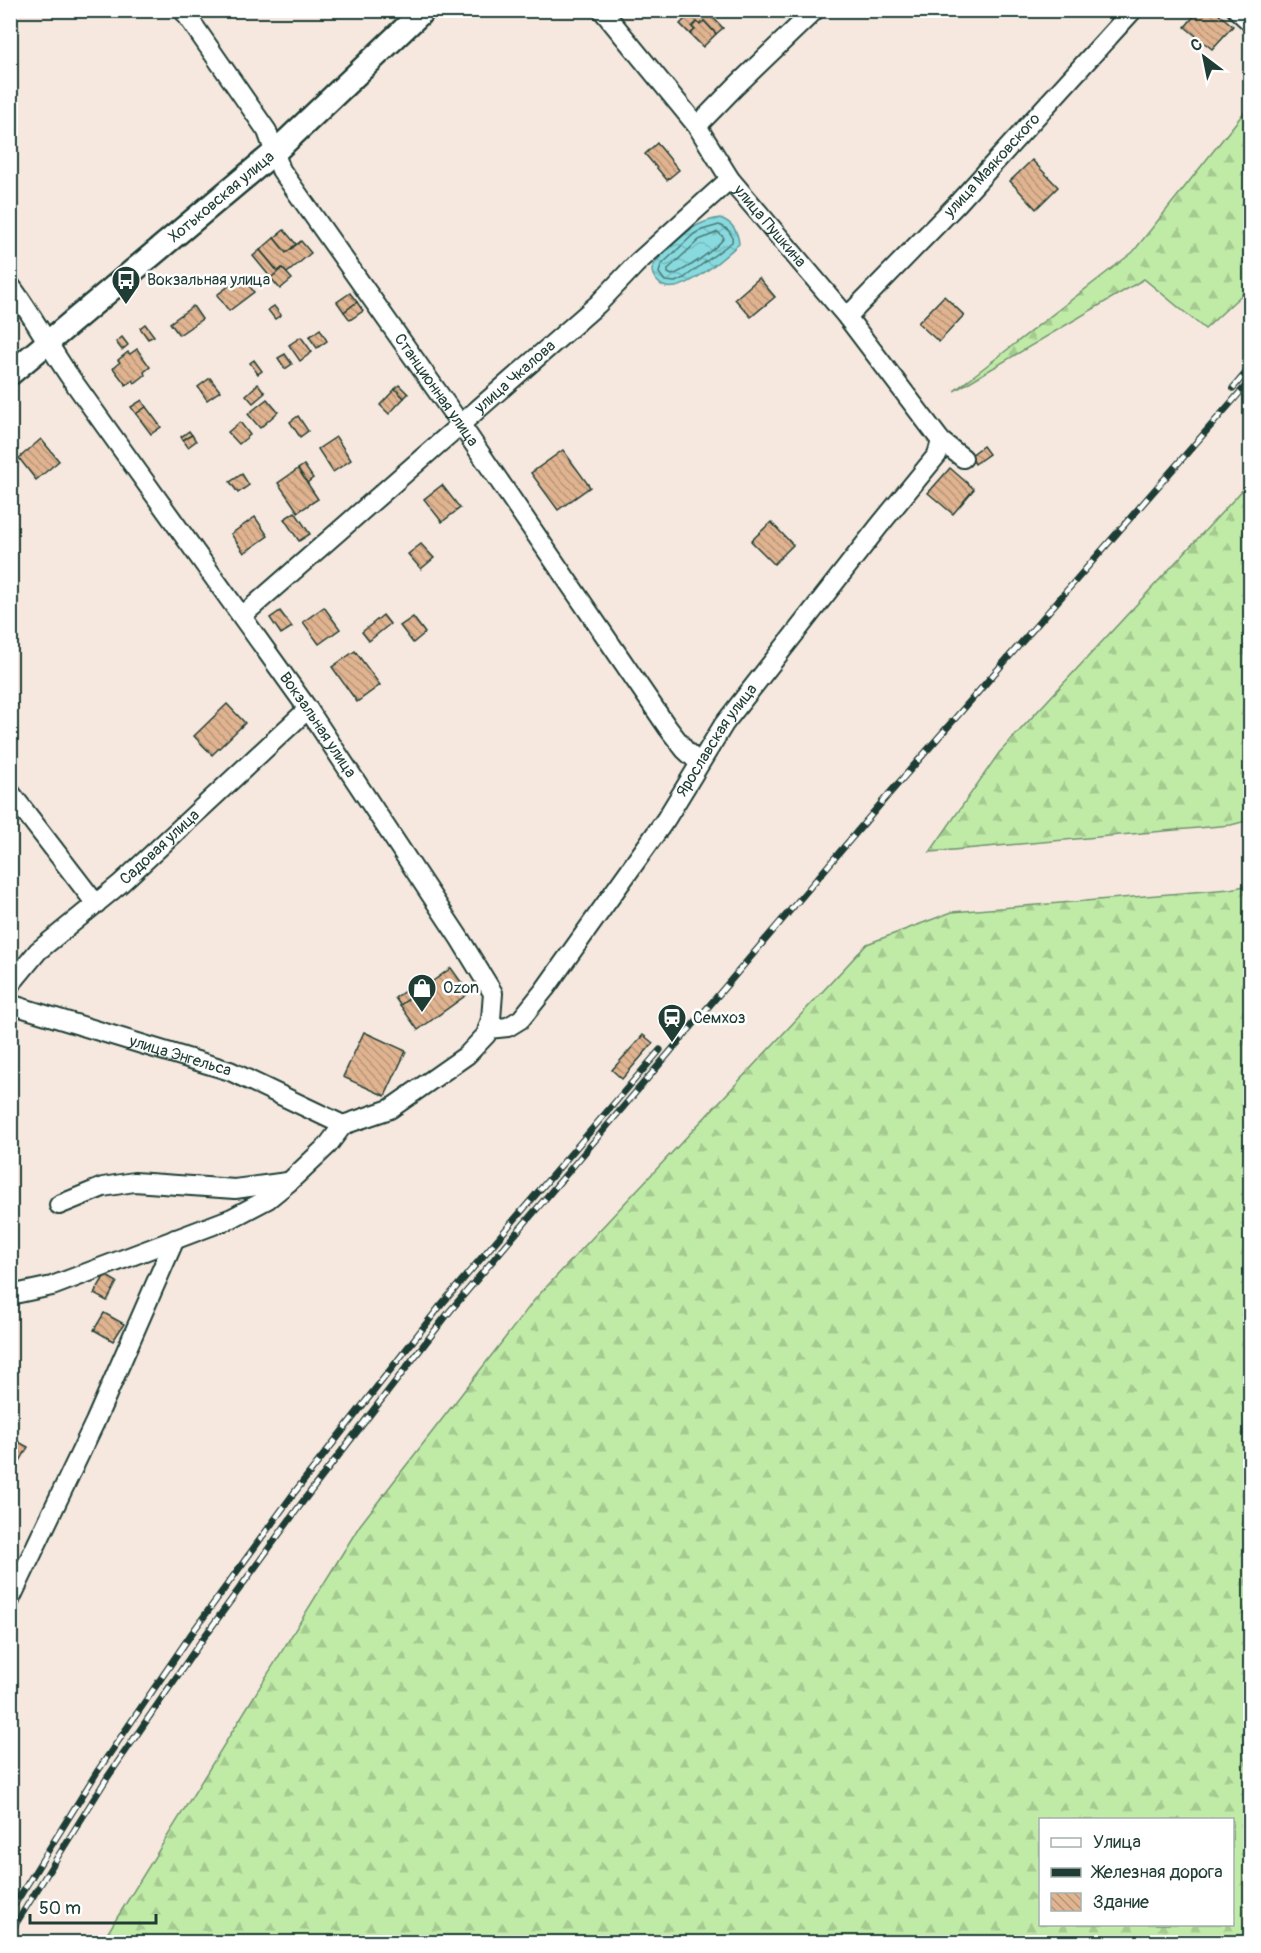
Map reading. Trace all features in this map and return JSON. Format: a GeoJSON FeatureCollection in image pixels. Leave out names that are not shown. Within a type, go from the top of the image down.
{"type":"FeatureCollection","features":[{"type":"Feature","properties":{"kind":"main road","name":"Хотьковская улица"},"geometry":{"type":"LineString","coordinates":[[10,374],[276,151],[424,10]]}},
{"type":"Feature","properties":{"kind":"street","name":"Станционная улица"},"geometry":{"type":"LineString","coordinates":[[183,10],[267,131],[281,170],[461,425],[668,728],[685,750],[699,763]]}},
{"type":"Feature","properties":{"kind":"street","name":"улица Пушкина"},"geometry":{"type":"LineString","coordinates":[[602,10],[697,126],[730,179],[847,317],[941,441],[963,458]]}},
{"type":"Feature","properties":{"kind":"street"},"geometry":{"type":"LineString","coordinates":[[697,126],[815,10]]}},
{"type":"Feature","properties":{"kind":"street","name":"улица Маяковского"},"geometry":{"type":"LineString","coordinates":[[847,317],[957,204],[1133,10]]}},
{"type":"Feature","properties":{"kind":"street"},"geometry":{"type":"LineString","coordinates":[[1237,10],[1251,22]]}},
{"type":"Feature","properties":{"kind":"street","name":"улица Чкалова"},"geometry":{"type":"LineString","coordinates":[[242,616],[598,304],[637,263],[730,179]]}},
{"type":"Feature","properties":{"kind":"street","name":"Вокзальная улица"},"geometry":{"type":"LineString","coordinates":[[10,285],[30,311],[47,344],[308,709],[493,993],[488,1029]]}},
{"type":"Feature","properties":{"kind":"street","name":"Ярославская улица"},"geometry":{"type":"LineString","coordinates":[[488,1029],[508,1027],[520,1019],[545,989],[666,819],[724,724],[937,455],[941,441]]}},
{"type":"Feature","properties":{"kind":"street","name":"Садовая улица"},"geometry":{"type":"LineString","coordinates":[[10,985],[38,951],[120,884],[308,709]]}},
{"type":"Feature","properties":{"kind":"street"},"geometry":{"type":"LineString","coordinates":[[10,792],[96,904]]}},
{"type":"Feature","properties":{"kind":"street","name":"улица Энгельса"},"geometry":{"type":"LineString","coordinates":[[10,1004],[230,1071],[343,1125]]}},
{"type":"Feature","properties":{"kind":"street"},"geometry":{"type":"LineString","coordinates":[[10,1295],[52,1286],[232,1218],[268,1198],[289,1182],[328,1145],[343,1125],[390,1109],[467,1055],[486,1035],[488,1029]]}},
{"type":"Feature","properties":{"kind":"street"},"geometry":{"type":"LineString","coordinates":[[59,1205],[103,1187],[134,1182],[235,1189],[289,1182]]}},
{"type":"Feature","properties":{"kind":"street"},"geometry":{"type":"LineString","coordinates":[[10,1600],[94,1422],[175,1239]]}},
{"type":"Feature","properties":{"kind":"green space"},"geometry":{"type":"Polygon","coordinates":[[[1250,105],[1250,287],[1205,329],[1144,279],[954,391],[1133,252],[1250,105]]]}},
{"type":"Feature","properties":{"kind":"green space"},"geometry":{"type":"Polygon","coordinates":[[[1250,482],[1250,820],[1231,825],[930,852],[999,753],[1250,482]]]}},
{"type":"Feature","properties":{"kind":"green space"},"geometry":{"type":"Polygon","coordinates":[[[1250,885],[1250,1942],[102,1942],[360,1525],[536,1298],[867,944],[952,912],[1230,889],[1250,885]]]}},
{"type":"Feature","properties":{"kind":"water"},"geometry":{"type":"Polygon","coordinates":[[[720,218],[734,228],[739,244],[712,267],[688,283],[666,287],[658,282],[652,270],[664,253],[693,228],[720,218]]]}},
{"type":"Feature","properties":{"kind":"building"},"geometry":{"type":"Polygon","coordinates":[[[694,10],[706,10],[723,28],[716,34],[704,21],[700,25],[697,22],[692,27],[695,30],[690,34],[680,24],[694,10]]]}},
{"type":"Feature","properties":{"kind":"building"},"geometry":{"type":"Polygon","coordinates":[[[1199,10],[1214,10],[1233,26],[1212,49],[1185,27],[1199,10]]]}},
{"type":"Feature","properties":{"kind":"building"},"geometry":{"type":"Polygon","coordinates":[[[704,21],[716,34],[703,47],[690,34],[695,30],[692,27],[697,22],[700,25],[704,21]]]}},
{"type":"Feature","properties":{"kind":"building"},"geometry":{"type":"Polygon","coordinates":[[[657,143],[679,170],[667,180],[645,154],[657,143]]]}},
{"type":"Feature","properties":{"kind":"building"},"geometry":{"type":"Polygon","coordinates":[[[1032,160],[1058,187],[1036,209],[1010,181],[1032,160]]]}},
{"type":"Feature","properties":{"kind":"building"},"geometry":{"type":"Polygon","coordinates":[[[284,230],[296,244],[286,253],[274,238],[284,230]]]}},
{"type":"Feature","properties":{"kind":"building"},"geometry":{"type":"Polygon","coordinates":[[[274,238],[286,253],[301,241],[311,253],[287,273],[282,268],[278,272],[260,250],[274,238]]]}},
{"type":"Feature","properties":{"kind":"building"},"geometry":{"type":"Polygon","coordinates":[[[260,250],[278,272],[271,278],[253,256],[260,250]]]}},
{"type":"Feature","properties":{"kind":"building"},"geometry":{"type":"Polygon","coordinates":[[[282,268],[292,279],[280,289],[271,278],[282,268]]]}},
{"type":"Feature","properties":{"kind":"building"},"geometry":{"type":"Polygon","coordinates":[[[242,276],[254,292],[229,311],[217,295],[242,276]]]}},
{"type":"Feature","properties":{"kind":"building"},"geometry":{"type":"Polygon","coordinates":[[[759,278],[775,297],[751,317],[735,299],[759,278]]]}},
{"type":"Feature","properties":{"kind":"building"},"geometry":{"type":"Polygon","coordinates":[[[350,293],[357,302],[344,312],[337,302],[350,293]]]}},
{"type":"Feature","properties":{"kind":"building"},"geometry":{"type":"Polygon","coordinates":[[[944,296],[964,315],[939,342],[918,323],[944,296]]]}},
{"type":"Feature","properties":{"kind":"building"},"geometry":{"type":"Polygon","coordinates":[[[357,302],[363,311],[350,320],[344,312],[357,302]]]}},
{"type":"Feature","properties":{"kind":"building"},"geometry":{"type":"Polygon","coordinates":[[[193,306],[202,319],[179,335],[170,323],[193,306]]]}},
{"type":"Feature","properties":{"kind":"building"},"geometry":{"type":"Polygon","coordinates":[[[274,306],[281,315],[275,319],[268,310],[274,306]]]}},
{"type":"Feature","properties":{"kind":"building"},"geometry":{"type":"Polygon","coordinates":[[[145,324],[154,336],[148,339],[140,328],[145,324]]]}},
{"type":"Feature","properties":{"kind":"building"},"geometry":{"type":"Polygon","coordinates":[[[320,329],[327,341],[317,348],[309,337],[320,329]]]}},
{"type":"Feature","properties":{"kind":"building"},"geometry":{"type":"Polygon","coordinates":[[[122,337],[128,345],[122,350],[116,342],[122,337]]]}},
{"type":"Feature","properties":{"kind":"building"},"geometry":{"type":"Polygon","coordinates":[[[301,337],[312,352],[300,361],[289,345],[301,337]]]}},
{"type":"Feature","properties":{"kind":"building"},"geometry":{"type":"Polygon","coordinates":[[[137,349],[150,367],[144,372],[145,375],[135,383],[133,380],[126,385],[113,368],[120,362],[118,360],[128,352],[130,354],[137,349]]]}},
{"type":"Feature","properties":{"kind":"building"},"geometry":{"type":"Polygon","coordinates":[[[285,354],[292,364],[285,369],[278,358],[285,354]]]}},
{"type":"Feature","properties":{"kind":"building"},"geometry":{"type":"Polygon","coordinates":[[[254,360],[262,371],[258,374],[250,363],[254,360]]]}},
{"type":"Feature","properties":{"kind":"building"},"geometry":{"type":"Polygon","coordinates":[[[210,378],[220,391],[207,400],[198,387],[210,378]]]}},
{"type":"Feature","properties":{"kind":"building"},"geometry":{"type":"Polygon","coordinates":[[[258,384],[265,393],[253,403],[246,395],[258,384]]]}},
{"type":"Feature","properties":{"kind":"building"},"geometry":{"type":"Polygon","coordinates":[[[399,385],[408,394],[404,398],[395,389],[399,385]]]}},
{"type":"Feature","properties":{"kind":"building"},"geometry":{"type":"Polygon","coordinates":[[[395,389],[404,398],[389,414],[380,405],[395,389]]]}},
{"type":"Feature","properties":{"kind":"building"},"geometry":{"type":"Polygon","coordinates":[[[267,399],[278,412],[260,428],[248,414],[267,399]]]}},
{"type":"Feature","properties":{"kind":"building"},"geometry":{"type":"Polygon","coordinates":[[[142,400],[146,407],[136,414],[131,407],[142,400]]]}},
{"type":"Feature","properties":{"kind":"building"},"geometry":{"type":"Polygon","coordinates":[[[146,407],[161,427],[151,434],[136,414],[146,407]]]}},
{"type":"Feature","properties":{"kind":"building"},"geometry":{"type":"Polygon","coordinates":[[[298,416],[308,431],[300,437],[290,422],[298,416]]]}},
{"type":"Feature","properties":{"kind":"building"},"geometry":{"type":"Polygon","coordinates":[[[240,422],[250,435],[239,444],[228,432],[240,422]]]}},
{"type":"Feature","properties":{"kind":"building"},"geometry":{"type":"Polygon","coordinates":[[[189,431],[192,435],[183,440],[181,437],[189,431]]]}},
{"type":"Feature","properties":{"kind":"building"},"geometry":{"type":"Polygon","coordinates":[[[192,435],[196,441],[188,447],[183,440],[192,435]]]}},
{"type":"Feature","properties":{"kind":"building"},"geometry":{"type":"Polygon","coordinates":[[[336,437],[351,460],[333,472],[318,449],[336,437]]]}},
{"type":"Feature","properties":{"kind":"building"},"geometry":{"type":"Polygon","coordinates":[[[41,439],[59,461],[36,480],[19,458],[41,439]]]}},
{"type":"Feature","properties":{"kind":"building"},"geometry":{"type":"Polygon","coordinates":[[[983,446],[989,454],[975,464],[970,456],[983,446]]]}},
{"type":"Feature","properties":{"kind":"building"},"geometry":{"type":"Polygon","coordinates":[[[563,450],[590,487],[558,510],[531,473],[563,450]]]}},
{"type":"Feature","properties":{"kind":"building"},"geometry":{"type":"Polygon","coordinates":[[[304,465],[313,478],[307,483],[298,469],[304,465]]]}},
{"type":"Feature","properties":{"kind":"building"},"geometry":{"type":"Polygon","coordinates":[[[950,468],[974,489],[953,514],[928,493],[950,468]]]}},
{"type":"Feature","properties":{"kind":"building"},"geometry":{"type":"Polygon","coordinates":[[[298,469],[318,499],[298,512],[278,483],[298,469]]]}},
{"type":"Feature","properties":{"kind":"building"},"geometry":{"type":"Polygon","coordinates":[[[242,474],[249,485],[238,493],[230,482],[242,474]]]}},
{"type":"Feature","properties":{"kind":"building"},"geometry":{"type":"Polygon","coordinates":[[[442,485],[460,508],[442,522],[424,499],[442,485]]]}},
{"type":"Feature","properties":{"kind":"building"},"geometry":{"type":"Polygon","coordinates":[[[295,512],[310,534],[299,541],[284,519],[295,512]]]}},
{"type":"Feature","properties":{"kind":"building"},"geometry":{"type":"Polygon","coordinates":[[[255,517],[268,536],[244,553],[231,534],[255,517]]]}},
{"type":"Feature","properties":{"kind":"building"},"geometry":{"type":"Polygon","coordinates":[[[771,522],[793,545],[774,564],[751,541],[771,522]]]}},
{"type":"Feature","properties":{"kind":"building"},"geometry":{"type":"Polygon","coordinates":[[[421,544],[434,558],[421,569],[408,554],[421,544]]]}},
{"type":"Feature","properties":{"kind":"building"},"geometry":{"type":"Polygon","coordinates":[[[324,607],[340,629],[319,644],[303,622],[324,607]]]}},
{"type":"Feature","properties":{"kind":"building"},"geometry":{"type":"Polygon","coordinates":[[[280,611],[292,627],[281,634],[270,618],[280,611]]]}},
{"type":"Feature","properties":{"kind":"building"},"geometry":{"type":"Polygon","coordinates":[[[383,615],[390,624],[369,641],[362,632],[383,615]]]}},
{"type":"Feature","properties":{"kind":"building"},"geometry":{"type":"Polygon","coordinates":[[[413,617],[425,633],[413,643],[400,626],[413,617]]]}},
{"type":"Feature","properties":{"kind":"building"},"geometry":{"type":"Polygon","coordinates":[[[355,651],[380,685],[357,702],[332,667],[355,651]]]}},
{"type":"Feature","properties":{"kind":"building"},"geometry":{"type":"Polygon","coordinates":[[[227,704],[245,723],[212,755],[194,736],[227,704]]]}},
{"type":"Feature","properties":{"kind":"building"},"geometry":{"type":"Polygon","coordinates":[[[451,968],[469,993],[418,1030],[400,1005],[451,968]]]}},
{"type":"Feature","properties":{"kind":"building"},"geometry":{"type":"Polygon","coordinates":[[[409,988],[414,995],[400,1005],[395,998],[409,988]]]}},
{"type":"Feature","properties":{"kind":"building"},"geometry":{"type":"Polygon","coordinates":[[[364,1032],[406,1051],[385,1096],[343,1077],[364,1032]]]}},
{"type":"Feature","properties":{"kind":"building"},"geometry":{"type":"Polygon","coordinates":[[[643,1035],[653,1043],[622,1079],[612,1070],[643,1035]]]}},
{"type":"Feature","properties":{"kind":"building"},"geometry":{"type":"Polygon","coordinates":[[[105,1275],[117,1282],[107,1301],[94,1294],[105,1275]]]}},
{"type":"Feature","properties":{"kind":"building"},"geometry":{"type":"Polygon","coordinates":[[[104,1313],[124,1324],[113,1341],[94,1330],[104,1313]]]}},
{"type":"Feature","properties":{"kind":"building"},"geometry":{"type":"Polygon","coordinates":[[[15,1440],[28,1447],[19,1463],[10,1459],[10,1449],[15,1440]]]}},
{"type":"Feature","properties":{"kind":"railway"},"geometry":{"type":"LineString","coordinates":[[1233,388],[1250,368]]}},
{"type":"Feature","properties":{"kind":"railway"},"geometry":{"type":"LineString","coordinates":[[10,1933],[107,1778],[202,1640],[304,1500],[450,1311],[889,794],[1250,381]]}},
{"type":"Feature","properties":{"kind":"railway"},"geometry":{"type":"LineString","coordinates":[[10,1912],[97,1772],[192,1633],[294,1493],[441,1305],[660,1050]]}},
{"type":"Feature","properties":{"kind":"place","name":"Вокзальная улица"},"geometry":{"type":"Point","coordinates":[126,306]}},
{"type":"Feature","properties":{"kind":"place","name":"Ozon"},"geometry":{"type":"Point","coordinates":[422,1014]}},
{"type":"Feature","properties":{"kind":"place","name":"Семхоз"},"geometry":{"type":"Point","coordinates":[672,1044]}}]}
